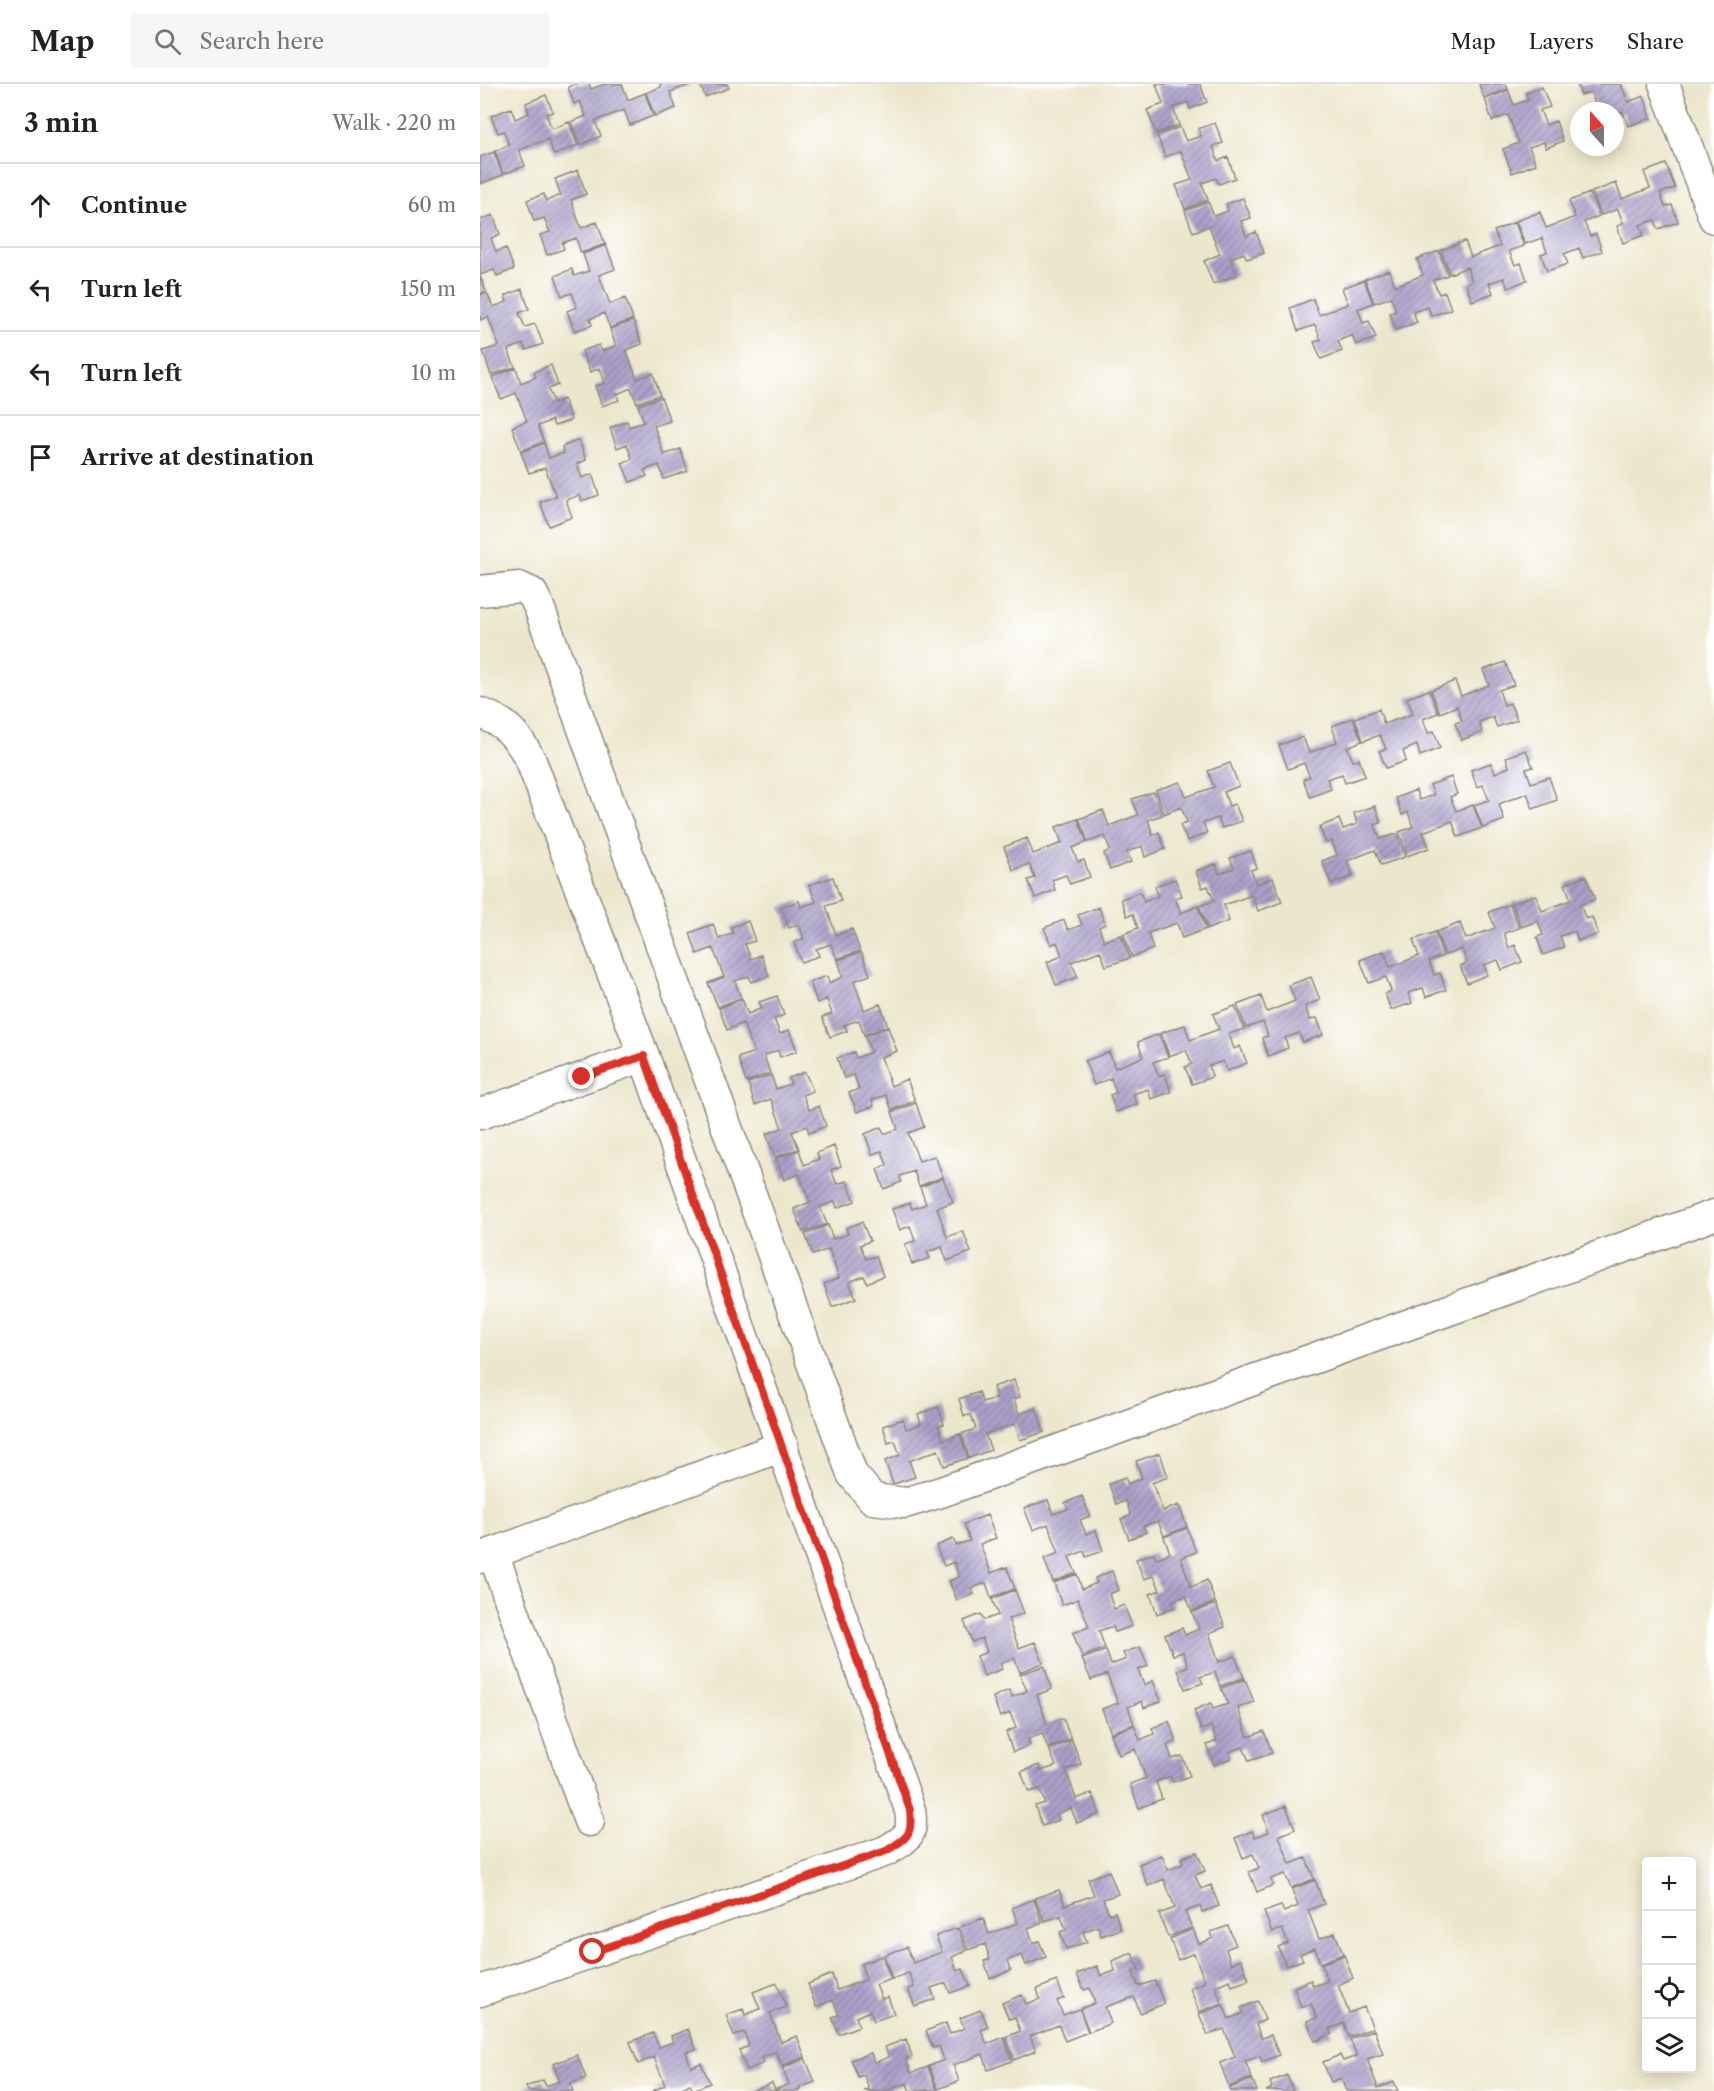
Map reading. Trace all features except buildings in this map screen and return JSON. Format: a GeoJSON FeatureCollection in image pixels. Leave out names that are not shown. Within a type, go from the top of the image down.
{"type":"FeatureCollection","features":[{"type":"Feature","properties":{"kind":"street"},"geometry":{"type":"LineString","coordinates":[[1664,84],[1714,218]]}},
{"type":"Feature","properties":{"kind":"street"},"geometry":{"type":"LineString","coordinates":[[480,591],[519,587],[532,592],[539,607],[852,1474],[873,1499],[905,1503],[941,1492],[1714,1215]]}},
{"type":"Feature","properties":{"kind":"street"},"geometry":{"type":"LineString","coordinates":[[480,713],[507,726],[520,740],[531,761],[644,1056],[783,1446],[910,1810],[912,1824],[908,1838],[886,1851],[480,1990]]}},
{"type":"Feature","properties":{"kind":"street"},"geometry":{"type":"LineString","coordinates":[[480,1114],[644,1056]]}},
{"type":"Feature","properties":{"kind":"street"},"geometry":{"type":"LineString","coordinates":[[589,1821],[486,1555],[783,1446]]}},
{"type":"Feature","properties":{"kind":"route"},"geometry":{"type":"LineString","coordinates":[[582,1077],[644,1056],[783,1446],[910,1810],[912,1824],[908,1838],[886,1851],[593,1952]]}}]}
